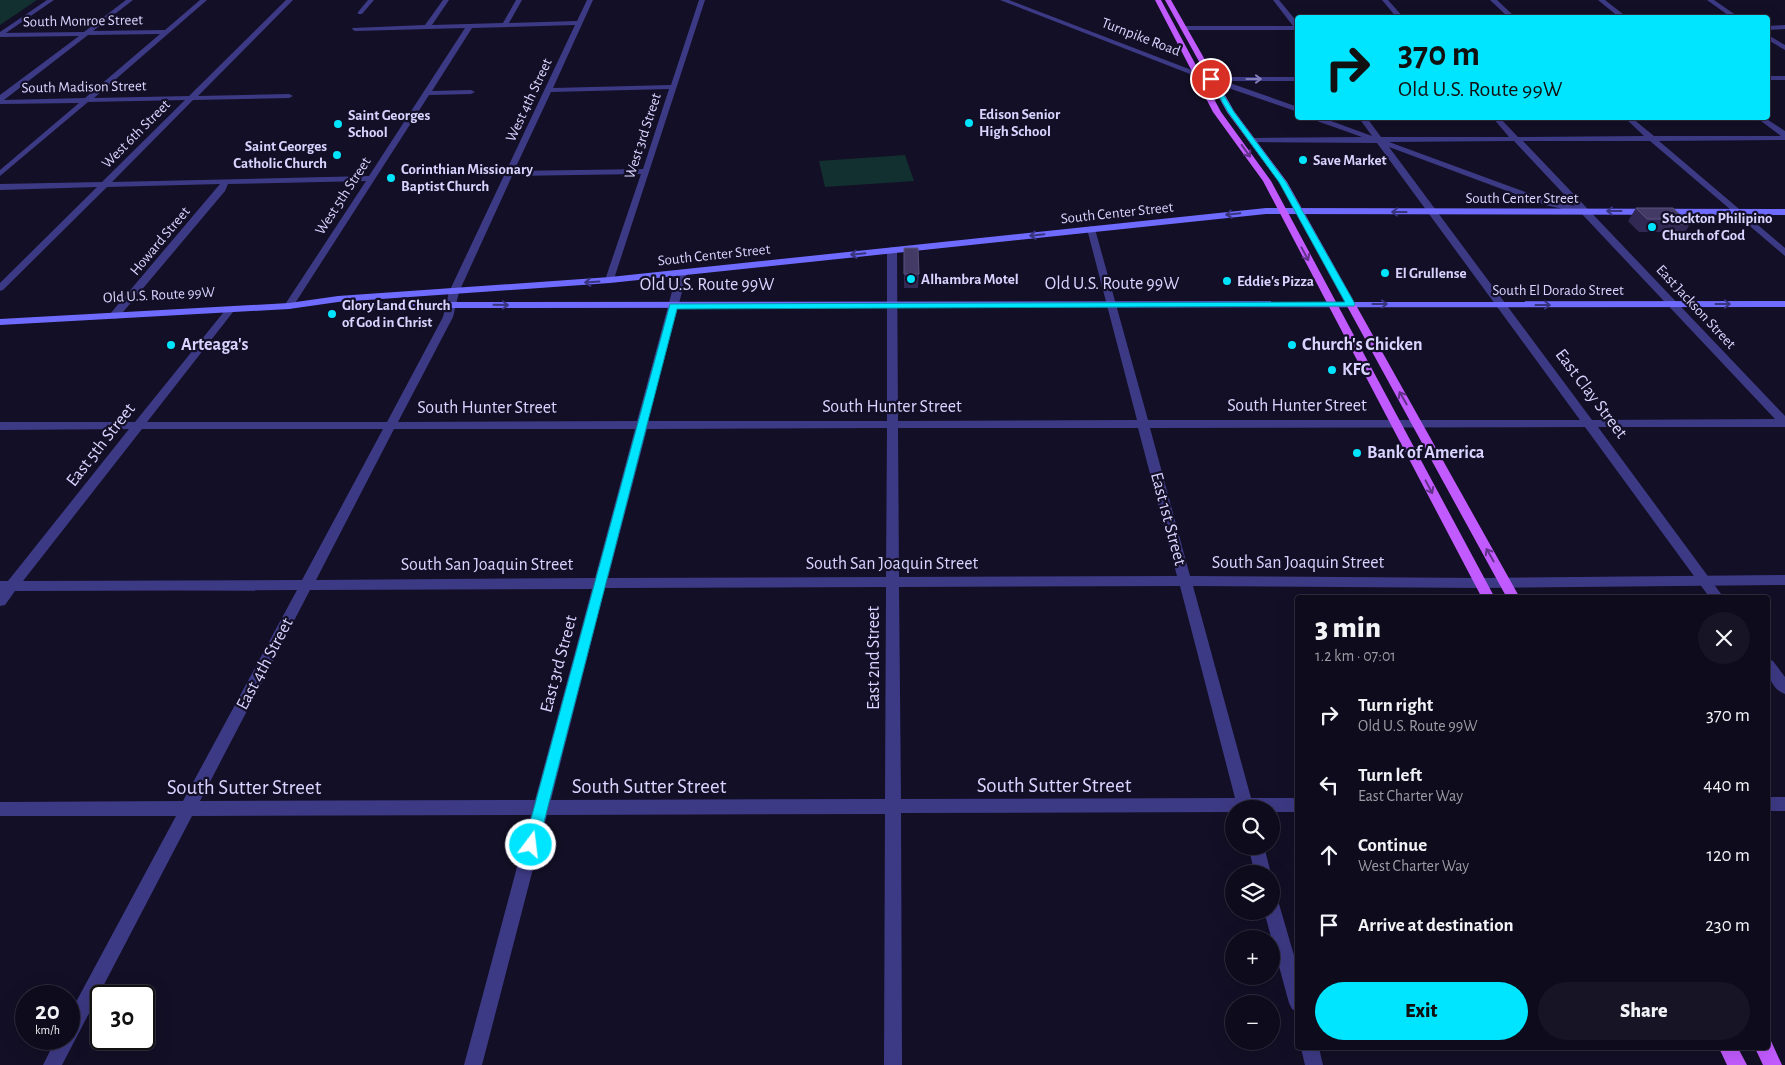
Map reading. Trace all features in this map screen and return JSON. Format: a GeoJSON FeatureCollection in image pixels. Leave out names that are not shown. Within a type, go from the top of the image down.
{"type":"FeatureCollection","features":[{"type":"Feature","properties":{"kind":"main road"},"geometry":{"type":"LineString","coordinates":[[1158,0],[1217,112],[1263,175],[1488,595]]}},
{"type":"Feature","properties":{"kind":"main road"},"geometry":{"type":"LineString","coordinates":[[1168,0],[1231,112],[1283,182],[1512,595]]}},
{"type":"Feature","properties":{"kind":"main road"},"geometry":{"type":"LineString","coordinates":[[1165,14],[1170,15],[1178,27],[1183,28]]}},
{"type":"Feature","properties":{"kind":"main road","name":"South Center Street"},"geometry":{"type":"LineString","coordinates":[[454,292],[682,273],[1266,211],[1785,212]]}},
{"type":"Feature","properties":{"kind":"main road","name":"Old U.S. Route 99W"},"geometry":{"type":"LineString","coordinates":[[0,322],[230,310],[320,303],[338,299],[454,292]]}},
{"type":"Feature","properties":{"kind":"main road","name":"Old U.S. Route 99W"},"geometry":{"type":"LineString","coordinates":[[320,303],[332,306],[452,304],[673,306],[1331,305]]}},
{"type":"Feature","properties":{"kind":"main road","name":"South El Dorado Street"},"geometry":{"type":"LineString","coordinates":[[1331,305],[1785,304]]}},
{"type":"Feature","properties":{"kind":"main road"},"geometry":{"type":"LineString","coordinates":[[1729,1050],[1738,1065]]}},
{"type":"Feature","properties":{"kind":"main road"},"geometry":{"type":"LineString","coordinates":[[1765,1050],[1773,1065]]}},
{"type":"Feature","properties":{"kind":"street"},"geometry":{"type":"LineString","coordinates":[[0,35],[51,0]]}},
{"type":"Feature","properties":{"kind":"street"},"geometry":{"type":"LineString","coordinates":[[0,101],[130,0]]}},
{"type":"Feature","properties":{"kind":"street"},"geometry":{"type":"LineString","coordinates":[[0,174],[204,0]]}},
{"type":"Feature","properties":{"kind":"street","name":"West 6th Street"},"geometry":{"type":"LineString","coordinates":[[0,288],[290,0]]}},
{"type":"Feature","properties":{"kind":"street"},"geometry":{"type":"LineString","coordinates":[[360,13],[371,0]]}},
{"type":"Feature","properties":{"kind":"street"},"geometry":{"type":"LineString","coordinates":[[427,27],[446,0]]}},
{"type":"Feature","properties":{"kind":"street"},"geometry":{"type":"LineString","coordinates":[[505,25],[519,0]]}},
{"type":"Feature","properties":{"kind":"street","name":"West 4th Street"},"geometry":{"type":"LineString","coordinates":[[454,292],[550,90],[590,0]]}},
{"type":"Feature","properties":{"kind":"street","name":"West 3rd Street"},"geometry":{"type":"LineString","coordinates":[[610,280],[702,0]]}},
{"type":"Feature","properties":{"kind":"street","name":"Turnpike Road"},"geometry":{"type":"LineString","coordinates":[[1003,0],[1295,109]]}},
{"type":"Feature","properties":{"kind":"street"},"geometry":{"type":"LineString","coordinates":[[1276,0],[1295,25]]}},
{"type":"Feature","properties":{"kind":"street"},"geometry":{"type":"LineString","coordinates":[[1385,0],[1398,15]]}},
{"type":"Feature","properties":{"kind":"street"},"geometry":{"type":"LineString","coordinates":[[1493,0],[1510,15]]}},
{"type":"Feature","properties":{"kind":"street"},"geometry":{"type":"LineString","coordinates":[[1601,0],[1621,15]]}},
{"type":"Feature","properties":{"kind":"street"},"geometry":{"type":"LineString","coordinates":[[1710,0],[1732,15]]}},
{"type":"Feature","properties":{"kind":"street"},"geometry":{"type":"LineString","coordinates":[[355,29],[580,23]]}},
{"type":"Feature","properties":{"kind":"street","name":"West 5th Street"},"geometry":{"type":"LineString","coordinates":[[289,306],[470,26]]}},
{"type":"Feature","properties":{"kind":"street"},"geometry":{"type":"LineString","coordinates":[[1183,28],[1295,28]]}},
{"type":"Feature","properties":{"kind":"street"},"geometry":{"type":"LineString","coordinates":[[1770,28],[1785,28]]}},
{"type":"Feature","properties":{"kind":"street","name":"South Monroe Street"},"geometry":{"type":"LineString","coordinates":[[0,35],[167,32]]}},
{"type":"Feature","properties":{"kind":"street"},"geometry":{"type":"LineString","coordinates":[[1770,38],[1785,48]]}},
{"type":"Feature","properties":{"kind":"street"},"geometry":{"type":"LineString","coordinates":[[1770,78],[1785,78]]}},
{"type":"Feature","properties":{"kind":"street"},"geometry":{"type":"LineString","coordinates":[[1211,79],[1295,79]]}},
{"type":"Feature","properties":{"kind":"street"},"geometry":{"type":"LineString","coordinates":[[550,90],[674,87]]}},
{"type":"Feature","properties":{"kind":"street"},"geometry":{"type":"LineString","coordinates":[[426,93],[471,92]]}},
{"type":"Feature","properties":{"kind":"street","name":"South Madison Street"},"geometry":{"type":"LineString","coordinates":[[0,101],[289,96]]}},
{"type":"Feature","properties":{"kind":"street"},"geometry":{"type":"LineString","coordinates":[[1323,120],[1548,202],[1584,211]]}},
{"type":"Feature","properties":{"kind":"street","name":"East Clay Street"},"geometry":{"type":"LineString","coordinates":[[1365,120],[1716,595]]}},
{"type":"Feature","properties":{"kind":"street","name":"East Jackson Street"},"geometry":{"type":"LineString","coordinates":[[1498,120],[1785,423]]}},
{"type":"Feature","properties":{"kind":"street"},"geometry":{"type":"LineString","coordinates":[[1630,120],[1785,253]]}},
{"type":"Feature","properties":{"kind":"street"},"geometry":{"type":"LineString","coordinates":[[1764,120],[1785,137]]}},
{"type":"Feature","properties":{"kind":"street"},"geometry":{"type":"LineString","coordinates":[[1253,140],[1785,137]]}},
{"type":"Feature","properties":{"kind":"street"},"geometry":{"type":"LineString","coordinates":[[509,174],[646,171]]}},
{"type":"Feature","properties":{"kind":"street"},"geometry":{"type":"LineString","coordinates":[[0,187],[371,178]]}},
{"type":"Feature","properties":{"kind":"street","name":"Howard Street"},"geometry":{"type":"LineString","coordinates":[[114,316],[222,189],[225,182]]}},
{"type":"Feature","properties":{"kind":"street","name":"East 1st Street"},"geometry":{"type":"LineString","coordinates":[[1091,229],[1243,800]]}},
{"type":"Feature","properties":{"kind":"street","name":"East 2nd Street"},"geometry":{"type":"LineString","coordinates":[[892,250],[893,1065]]}},
{"type":"Feature","properties":{"kind":"street","name":"East 3rd Street"},"geometry":{"type":"LineString","coordinates":[[473,1065],[682,273]]}},
{"type":"Feature","properties":{"kind":"street","name":"East 4th Street"},"geometry":{"type":"LineString","coordinates":[[80,1012],[448,317],[454,292]]}},
{"type":"Feature","properties":{"kind":"street","name":"East 5th Street"},"geometry":{"type":"LineString","coordinates":[[0,601],[6,586],[138,426],[230,310]]}},
{"type":"Feature","properties":{"kind":"street","name":"South Hunter Street"},"geometry":{"type":"LineString","coordinates":[[0,426],[1785,423]]}},
{"type":"Feature","properties":{"kind":"street","name":"South San Joaquin Street"},"geometry":{"type":"LineString","coordinates":[[6,586],[892,584],[1185,581],[1506,583],[1785,580]]}},
{"type":"Feature","properties":{"kind":"street"},"geometry":{"type":"LineString","coordinates":[[1770,668],[1785,688]]}},
{"type":"Feature","properties":{"kind":"street"},"geometry":{"type":"LineString","coordinates":[[1770,804],[1785,804]]}},
{"type":"Feature","properties":{"kind":"street","name":"South Sutter Street"},"geometry":{"type":"LineString","coordinates":[[1280,806],[1295,805]]}},
{"type":"Feature","properties":{"kind":"street","name":"South Sutter Street"},"geometry":{"type":"LineString","coordinates":[[0,809],[1225,807]]}},
{"type":"Feature","properties":{"kind":"street"},"geometry":{"type":"LineString","coordinates":[[1275,920],[1295,991]]}},
{"type":"Feature","properties":{"kind":"street"},"geometry":{"type":"LineString","coordinates":[[52,1065],[60,1050]]}},
{"type":"Feature","properties":{"kind":"street"},"geometry":{"type":"LineString","coordinates":[[1310,1050],[1314,1065]]}},
{"type":"Feature","properties":{"kind":"green space"},"geometry":{"type":"Polygon","coordinates":[[[0,0],[37,0],[0,25],[0,0]]]}},
{"type":"Feature","properties":{"kind":"green space"},"geometry":{"type":"Polygon","coordinates":[[[905,155],[914,181],[825,187],[819,161],[905,155]]]}},
{"type":"Feature","properties":{"kind":"building"},"geometry":{"type":"Polygon","coordinates":[[[1636,208],[1673,208],[1690,224],[1676,224],[1670,219],[1647,219],[1636,208]]]}},
{"type":"Feature","properties":{"kind":"building"},"geometry":{"type":"Polygon","coordinates":[[[904,248],[918,248],[919,274],[904,274],[904,248]]]}},
{"type":"Feature","properties":{"kind":"place","name":"Edison Senior High School"},"geometry":{"type":"Point","coordinates":[969,123]}},
{"type":"Feature","properties":{"kind":"place","name":"Saint Georges School"},"geometry":{"type":"Point","coordinates":[338,124]}},
{"type":"Feature","properties":{"kind":"place","name":"Saint Georges Catholic Church"},"geometry":{"type":"Point","coordinates":[337,155]}},
{"type":"Feature","properties":{"kind":"place","name":"Save Market"},"geometry":{"type":"Point","coordinates":[1303,160]}},
{"type":"Feature","properties":{"kind":"place","name":"Corinthian Missionary Baptist Church"},"geometry":{"type":"Point","coordinates":[391,178]}},
{"type":"Feature","properties":{"kind":"place","name":"Stockton Philipino Church of God"},"geometry":{"type":"Point","coordinates":[1652,227]}},
{"type":"Feature","properties":{"kind":"place","name":"El Grullense"},"geometry":{"type":"Point","coordinates":[1385,273]}},
{"type":"Feature","properties":{"kind":"place","name":"Alhambra Motel"},"geometry":{"type":"Point","coordinates":[911,279]}},
{"type":"Feature","properties":{"kind":"place","name":"Eddie's Pizza"},"geometry":{"type":"Point","coordinates":[1227,281]}},
{"type":"Feature","properties":{"kind":"place","name":"Glory Land Church of God in Christ"},"geometry":{"type":"Point","coordinates":[332,314]}},
{"type":"Feature","properties":{"kind":"place","name":"Arteaga's"},"geometry":{"type":"Point","coordinates":[171,345]}},
{"type":"Feature","properties":{"kind":"place","name":"Church's Chicken"},"geometry":{"type":"Point","coordinates":[1292,345]}},
{"type":"Feature","properties":{"kind":"place","name":"KFC"},"geometry":{"type":"Point","coordinates":[1332,370]}},
{"type":"Feature","properties":{"kind":"place","name":"Bank of America"},"geometry":{"type":"Point","coordinates":[1357,453]}},
{"type":"Feature","properties":{"kind":"route"},"geometry":{"type":"LineString","coordinates":[[531,845],[673,306],[1350,304],[1283,182],[1271,163],[1231,112],[1211,79]]}}]}
